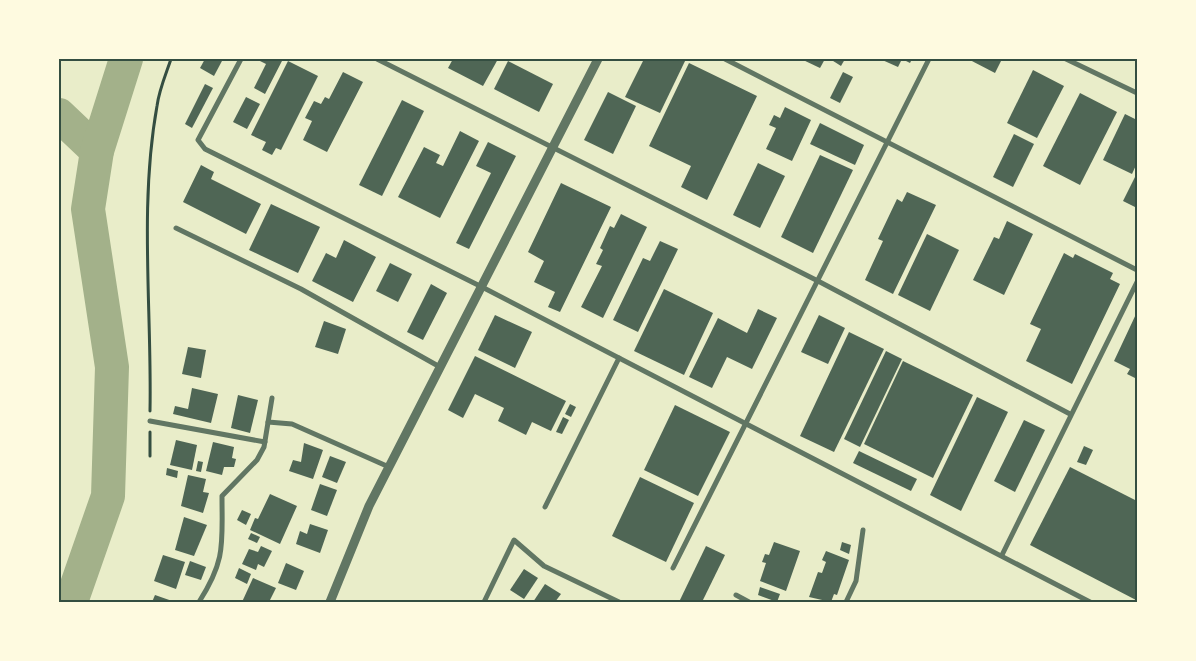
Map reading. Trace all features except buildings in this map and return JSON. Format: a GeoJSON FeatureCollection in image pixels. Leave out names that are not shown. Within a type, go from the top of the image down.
{"type":"FeatureCollection","features":[{"type":"Feature","properties":{"kind":"street"},"geometry":{"type":"LineString","coordinates":[[241,59],[198,140],[205,149],[482,287],[1090,602]]}},
{"type":"Feature","properties":{"kind":"street"},"geometry":{"type":"LineString","coordinates":[[377,59],[552,149],[818,281],[1070,414]]}},
{"type":"Feature","properties":{"kind":"street"},"geometry":{"type":"LineString","coordinates":[[330,602],[369,506],[598,59]]}},
{"type":"Feature","properties":{"kind":"street"},"geometry":{"type":"LineString","coordinates":[[725,59],[1137,270]]}},
{"type":"Feature","properties":{"kind":"street"},"geometry":{"type":"LineString","coordinates":[[673,568],[929,59]]}},
{"type":"Feature","properties":{"kind":"street"},"geometry":{"type":"LineString","coordinates":[[1066,59],[1137,93]]}},
{"type":"Feature","properties":{"kind":"street"},"geometry":{"type":"LineString","coordinates":[[176,228],[300,289],[440,367]]}},
{"type":"Feature","properties":{"kind":"street"},"geometry":{"type":"LineString","coordinates":[[1002,555],[1070,414],[1137,282]]}},
{"type":"Feature","properties":{"kind":"street"},"geometry":{"type":"LineString","coordinates":[[545,507],[619,358]]}},
{"type":"Feature","properties":{"kind":"street"},"geometry":{"type":"LineString","coordinates":[[199,602],[213,580],[221,559],[222,496],[256,460],[265,442],[272,398]]}},
{"type":"Feature","properties":{"kind":"street"},"geometry":{"type":"LineString","coordinates":[[150,421],[265,442]]}},
{"type":"Feature","properties":{"kind":"street"},"geometry":{"type":"LineString","coordinates":[[268,422],[292,424],[389,467]]}},
{"type":"Feature","properties":{"kind":"street"},"geometry":{"type":"LineString","coordinates":[[846,602],[856,581],[863,530]]}},
{"type":"Feature","properties":{"kind":"street"},"geometry":{"type":"LineString","coordinates":[[484,602],[514,540],[544,566],[620,602]]}},
{"type":"Feature","properties":{"kind":"street"},"geometry":{"type":"LineString","coordinates":[[736,595],[749,602]]}},
{"type":"Feature","properties":{"kind":"path"},"geometry":{"type":"LineString","coordinates":[[150,456],[147,222],[150,161],[157,105],[171,59]]}},
{"type":"Feature","properties":{"kind":"waterway"},"geometry":{"type":"LineString","coordinates":[[71,602],[108,496],[112,367],[88,209],[97,151],[126,59]]}},
{"type":"Feature","properties":{"kind":"waterway"},"geometry":{"type":"LineString","coordinates":[[59,115],[97,151]]}}]}
